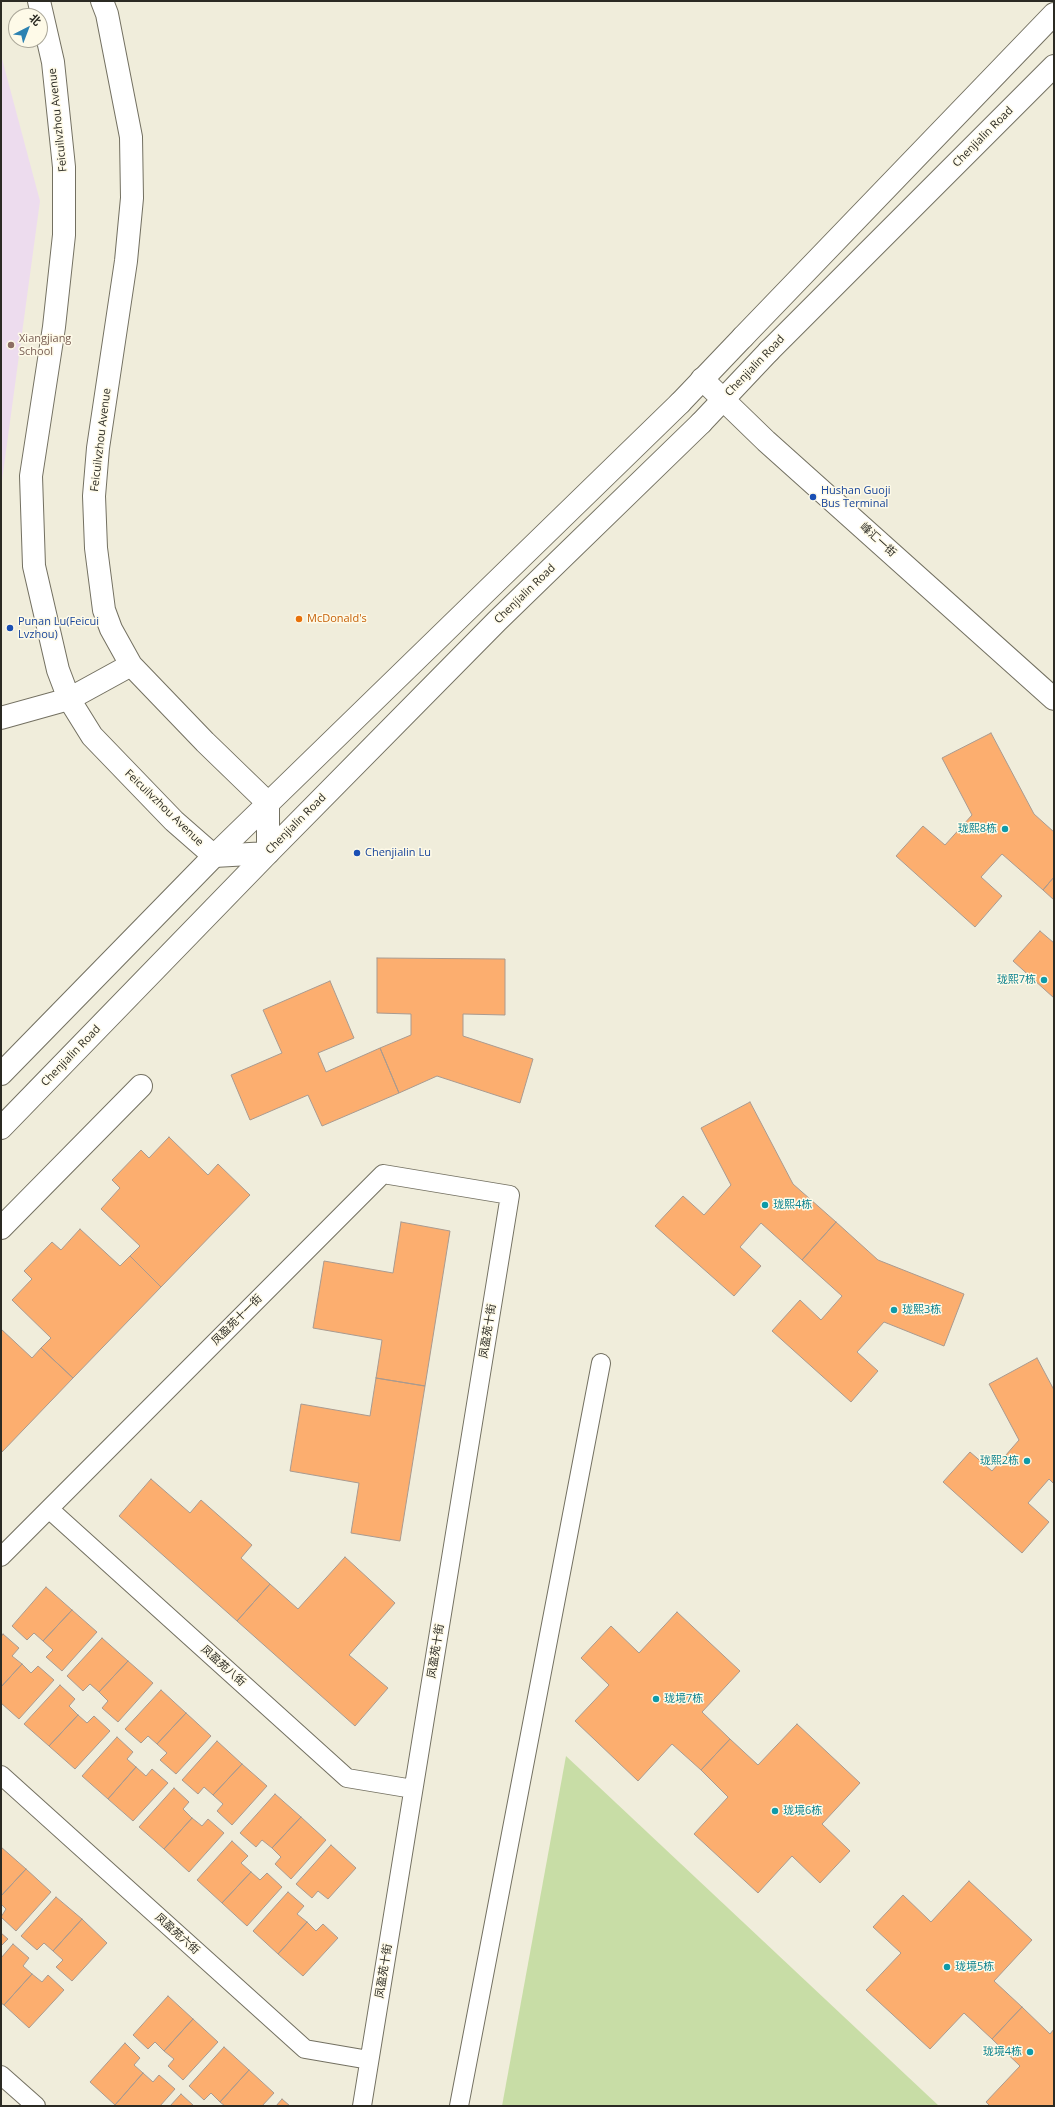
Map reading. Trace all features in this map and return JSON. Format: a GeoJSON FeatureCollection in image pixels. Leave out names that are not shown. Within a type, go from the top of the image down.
{"type":"FeatureCollection","features":[{"type":"Feature","properties":{"kind":"street","name":"Feicuilvzhou Avenue"},"geometry":{"type":"LineString","coordinates":[[39,1],[53,62],[64,167],[64,220],[54,327],[31,476],[34,566],[58,670],[69,699],[92,736],[174,821],[214,856]]}},
{"type":"Feature","properties":{"kind":"street","name":"Feicuilvzhou Avenue"},"geometry":{"type":"LineString","coordinates":[[102,1],[107,14],[131,137],[132,198],[126,261],[98,448],[94,496],[96,548],[104,610],[111,629],[131,665],[205,742],[268,803]]}},
{"type":"Feature","properties":{"kind":"street"},"geometry":{"type":"LineString","coordinates":[[1,1074],[214,856],[680,404],[702,379],[1054,14]]}},
{"type":"Feature","properties":{"kind":"street","name":"Chenjialin Road"},"geometry":{"type":"LineString","coordinates":[[1,1128],[268,853],[497,621],[701,423],[769,351],[1054,66]]}},
{"type":"Feature","properties":{"kind":"street","name":"峰汇一街"},"geometry":{"type":"LineString","coordinates":[[702,379],[1054,699]]}},
{"type":"Feature","properties":{"kind":"street"},"geometry":{"type":"LineString","coordinates":[[1,718],[69,699],[131,665]]}},
{"type":"Feature","properties":{"kind":"street"},"geometry":{"type":"LineString","coordinates":[[214,856],[268,853],[268,803]]}},
{"type":"Feature","properties":{"kind":"street"},"geometry":{"type":"LineString","coordinates":[[1,1228],[141,1086]]}},
{"type":"Feature","properties":{"kind":"lane","name":"凤盈苑十一街"},"geometry":{"type":"LineString","coordinates":[[1,1557],[383,1174],[510,1195]]}},
{"type":"Feature","properties":{"kind":"lane","name":"凤盈苑十街"},"geometry":{"type":"LineString","coordinates":[[362,2106],[510,1195]]}},
{"type":"Feature","properties":{"kind":"lane"},"geometry":{"type":"LineString","coordinates":[[459,2106],[602,1363]]}},
{"type":"Feature","properties":{"kind":"lane","name":"凤盈苑八街"},"geometry":{"type":"LineString","coordinates":[[49,1509],[347,1778],[413,1789]]}},
{"type":"Feature","properties":{"kind":"lane","name":"凤盈苑六街"},"geometry":{"type":"LineString","coordinates":[[1,1775],[305,2049],[369,2060]]}},
{"type":"Feature","properties":{"kind":"lane"},"geometry":{"type":"LineString","coordinates":[[1,2075],[36,2106]]}},
{"type":"Feature","properties":{"kind":"shaded area","name":"Xiangjiang School"},"geometry":{"type":"Polygon","coordinates":[[[1,55],[40,201],[1,488],[1,55]]]}},
{"type":"Feature","properties":{"kind":"green space"},"geometry":{"type":"Polygon","coordinates":[[[566,1756],[939,2106],[502,2106],[566,1756]]]}},
{"type":"Feature","properties":{"kind":"building","name":"珑熙8栋"},"geometry":{"type":"Polygon","coordinates":[[[991,733],[1034,814],[1054,832],[1054,877],[1043,890],[1002,854],[981,877],[1002,896],[975,927],[896,856],[923,826],[945,845],[972,815],[942,758],[991,733]]]}},
{"type":"Feature","properties":{"kind":"building"},"geometry":{"type":"Polygon","coordinates":[[[1054,877],[1054,900],[1043,890],[1054,877]]]}},
{"type":"Feature","properties":{"kind":"building","name":"珑熙7栋"},"geometry":{"type":"Polygon","coordinates":[[[1040,931],[1054,943],[1054,998],[1013,961],[1040,931]]]}},
{"type":"Feature","properties":{"kind":"building"},"geometry":{"type":"Polygon","coordinates":[[[377,958],[505,959],[505,1015],[463,1014],[463,1036],[533,1059],[520,1103],[437,1076],[399,1093],[380,1048],[411,1035],[411,1014],[377,1013],[377,958]]]}},
{"type":"Feature","properties":{"kind":"building"},"geometry":{"type":"Polygon","coordinates":[[[330,981],[354,1038],[318,1053],[326,1072],[380,1048],[399,1093],[322,1126],[308,1095],[250,1120],[231,1075],[282,1053],[263,1010],[330,981]]]}},
{"type":"Feature","properties":{"kind":"building","name":"珑熙4栋"},"geometry":{"type":"Polygon","coordinates":[[[750,1102],[793,1184],[836,1222],[802,1260],[761,1223],[740,1247],[761,1266],[734,1296],[655,1226],[683,1196],[704,1215],[731,1185],[701,1128],[750,1102]]]}},
{"type":"Feature","properties":{"kind":"building"},"geometry":{"type":"Polygon","coordinates":[[[169,1137],[208,1175],[218,1164],[250,1195],[161,1287],[130,1256],[140,1246],[101,1209],[120,1188],[112,1180],[141,1150],[149,1158],[169,1137]]]}},
{"type":"Feature","properties":{"kind":"building"},"geometry":{"type":"Polygon","coordinates":[[[401,1222],[450,1231],[425,1386],[376,1378],[382,1340],[313,1328],[324,1261],[393,1273],[401,1222]]]}},
{"type":"Feature","properties":{"kind":"building","name":"珑熙3栋"},"geometry":{"type":"Polygon","coordinates":[[[836,1222],[878,1260],[964,1294],[944,1346],[884,1322],[857,1352],[878,1371],[851,1402],[772,1331],[800,1300],[821,1320],[842,1296],[802,1260],[836,1222]]]}},
{"type":"Feature","properties":{"kind":"building"},"geometry":{"type":"Polygon","coordinates":[[[80,1229],[120,1266],[130,1256],[161,1287],[73,1378],[41,1348],[51,1338],[12,1300],[32,1279],[24,1271],[52,1242],[61,1250],[80,1229]]]}},
{"type":"Feature","properties":{"kind":"building"},"geometry":{"type":"Polygon","coordinates":[[[1,1329],[32,1358],[41,1348],[73,1378],[1,1453],[1,1329]]]}},
{"type":"Feature","properties":{"kind":"building","name":"珑熙2栋"},"geometry":{"type":"Polygon","coordinates":[[[1037,1358],[1054,1390],[1054,1484],[1049,1479],[1028,1503],[1049,1522],[1022,1553],[943,1482],[970,1452],[992,1471],[1019,1440],[989,1384],[1037,1358]]]}},
{"type":"Feature","properties":{"kind":"building"},"geometry":{"type":"Polygon","coordinates":[[[376,1378],[425,1386],[400,1541],[351,1533],[359,1483],[290,1471],[301,1404],[370,1416],[376,1378]]]}},
{"type":"Feature","properties":{"kind":"building"},"geometry":{"type":"Polygon","coordinates":[[[151,1479],[190,1513],[201,1500],[252,1545],[241,1558],[270,1584],[237,1621],[119,1516],[151,1479]]]}},
{"type":"Feature","properties":{"kind":"building"},"geometry":{"type":"Polygon","coordinates":[[[345,1557],[395,1603],[349,1655],[388,1688],[355,1726],[237,1621],[270,1584],[298,1609],[345,1557]]]}},
{"type":"Feature","properties":{"kind":"building"},"geometry":{"type":"Polygon","coordinates":[[[46,1587],[72,1610],[43,1641],[34,1633],[27,1640],[12,1626],[46,1587]]]}},
{"type":"Feature","properties":{"kind":"building"},"geometry":{"type":"Polygon","coordinates":[[[72,1610],[97,1632],[62,1671],[46,1657],[53,1650],[43,1641],[72,1610]]]}},
{"type":"Feature","properties":{"kind":"building","name":"珑境7栋"},"geometry":{"type":"Polygon","coordinates":[[[677,1612],[740,1671],[702,1712],[730,1739],[701,1770],[672,1744],[638,1781],[575,1721],[609,1685],[581,1658],[611,1626],[639,1653],[677,1612]]]}},
{"type":"Feature","properties":{"kind":"building"},"geometry":{"type":"Polygon","coordinates":[[[3,1634],[19,1648],[12,1656],[22,1664],[1,1687],[1,1637],[3,1634]]]}},
{"type":"Feature","properties":{"kind":"building"},"geometry":{"type":"Polygon","coordinates":[[[102,1638],[128,1661],[99,1692],[90,1684],[83,1691],[67,1676],[102,1638]]]}},
{"type":"Feature","properties":{"kind":"building"},"geometry":{"type":"Polygon","coordinates":[[[128,1661],[153,1683],[118,1722],[102,1708],[108,1701],[99,1692],[128,1661]]]}},
{"type":"Feature","properties":{"kind":"building"},"geometry":{"type":"Polygon","coordinates":[[[22,1664],[31,1673],[38,1666],[54,1680],[19,1719],[1,1703],[1,1687],[22,1664]]]}},
{"type":"Feature","properties":{"kind":"building"},"geometry":{"type":"Polygon","coordinates":[[[60,1685],[75,1699],[69,1706],[78,1715],[49,1746],[24,1724],[60,1685]]]}},
{"type":"Feature","properties":{"kind":"building"},"geometry":{"type":"Polygon","coordinates":[[[161,1690],[186,1713],[157,1744],[148,1736],[141,1743],[125,1729],[161,1690]]]}},
{"type":"Feature","properties":{"kind":"building"},"geometry":{"type":"Polygon","coordinates":[[[186,1713],[211,1736],[176,1774],[160,1760],[167,1753],[157,1744],[186,1713]]]}},
{"type":"Feature","properties":{"kind":"building"},"geometry":{"type":"Polygon","coordinates":[[[78,1715],[87,1723],[94,1716],[110,1731],[75,1769],[49,1746],[78,1715]]]}},
{"type":"Feature","properties":{"kind":"building","name":"珑境6栋"},"geometry":{"type":"Polygon","coordinates":[[[797,1724],[860,1783],[822,1824],[850,1851],[820,1883],[792,1856],[758,1893],[694,1834],[728,1797],[701,1770],[730,1739],[758,1765],[797,1724]]]}},
{"type":"Feature","properties":{"kind":"building"},"geometry":{"type":"Polygon","coordinates":[[[117,1737],[133,1752],[127,1759],[136,1767],[108,1799],[82,1776],[117,1737]]]}},
{"type":"Feature","properties":{"kind":"building"},"geometry":{"type":"Polygon","coordinates":[[[217,1741],[242,1764],[213,1795],[204,1787],[198,1794],[182,1780],[217,1741]]]}},
{"type":"Feature","properties":{"kind":"building"},"geometry":{"type":"Polygon","coordinates":[[[242,1764],[267,1786],[232,1825],[217,1811],[223,1804],[213,1795],[242,1764]]]}},
{"type":"Feature","properties":{"kind":"building"},"geometry":{"type":"Polygon","coordinates":[[[136,1767],[146,1776],[152,1769],[168,1783],[133,1821],[108,1799],[136,1767]]]}},
{"type":"Feature","properties":{"kind":"building"},"geometry":{"type":"Polygon","coordinates":[[[174,1788],[189,1802],[183,1809],[192,1818],[164,1849],[139,1827],[174,1788]]]}},
{"type":"Feature","properties":{"kind":"building"},"geometry":{"type":"Polygon","coordinates":[[[275,1794],[301,1817],[272,1848],[262,1840],[256,1847],[240,1833],[275,1794]]]}},
{"type":"Feature","properties":{"kind":"building"},"geometry":{"type":"Polygon","coordinates":[[[301,1817],[326,1840],[291,1879],[275,1864],[281,1857],[272,1848],[301,1817]]]}},
{"type":"Feature","properties":{"kind":"building"},"geometry":{"type":"Polygon","coordinates":[[[192,1818],[202,1826],[208,1819],[224,1833],[189,1872],[164,1849],[192,1818]]]}},
{"type":"Feature","properties":{"kind":"building"},"geometry":{"type":"Polygon","coordinates":[[[232,1841],[248,1856],[241,1863],[251,1872],[222,1903],[197,1880],[232,1841]]]}},
{"type":"Feature","properties":{"kind":"building"},"geometry":{"type":"Polygon","coordinates":[[[331,1845],[356,1868],[328,1899],[318,1891],[312,1898],[296,1884],[331,1845]]]}},
{"type":"Feature","properties":{"kind":"building"},"geometry":{"type":"Polygon","coordinates":[[[1,1847],[26,1869],[1,1896],[1,1847]]]}},
{"type":"Feature","properties":{"kind":"building"},"geometry":{"type":"Polygon","coordinates":[[[26,1869],[51,1892],[16,1931],[1,1917],[6,1909],[1,1904],[1,1896],[26,1869]]]}},
{"type":"Feature","properties":{"kind":"building"},"geometry":{"type":"Polygon","coordinates":[[[251,1872],[260,1880],[267,1873],[282,1887],[247,1926],[222,1903],[251,1872]]]}},
{"type":"Feature","properties":{"kind":"building","name":"珑境5栋"},"geometry":{"type":"Polygon","coordinates":[[[969,1881],[1032,1940],[994,1981],[1022,2007],[992,2039],[964,2013],[930,2049],[866,1990],[901,1953],[873,1927],[903,1895],[931,1922],[969,1881]]]}},
{"type":"Feature","properties":{"kind":"building"},"geometry":{"type":"Polygon","coordinates":[[[288,1892],[304,1906],[297,1914],[307,1922],[278,1954],[253,1931],[288,1892]]]}},
{"type":"Feature","properties":{"kind":"building"},"geometry":{"type":"Polygon","coordinates":[[[56,1897],[82,1919],[53,1951],[44,1943],[37,1950],[21,1936],[56,1897]]]}},
{"type":"Feature","properties":{"kind":"building"},"geometry":{"type":"Polygon","coordinates":[[[82,1919],[107,1943],[72,1981],[56,1967],[63,1960],[53,1951],[82,1919]]]}},
{"type":"Feature","properties":{"kind":"building"},"geometry":{"type":"Polygon","coordinates":[[[307,1922],[316,1931],[323,1924],[338,1938],[303,1976],[278,1954],[307,1922]]]}},
{"type":"Feature","properties":{"kind":"building"},"geometry":{"type":"Polygon","coordinates":[[[1,1933],[8,1939],[1,1946],[1,1933]]]}},
{"type":"Feature","properties":{"kind":"building"},"geometry":{"type":"Polygon","coordinates":[[[13,1944],[29,1958],[23,1966],[32,1974],[4,2005],[1,2003],[1,1958],[13,1944]]]}},
{"type":"Feature","properties":{"kind":"building"},"geometry":{"type":"Polygon","coordinates":[[[32,1974],[42,1982],[48,1975],[64,1990],[29,2028],[4,2005],[32,1974]]]}},
{"type":"Feature","properties":{"kind":"building"},"geometry":{"type":"Polygon","coordinates":[[[168,1996],[193,2019],[164,2051],[155,2042],[148,2049],[133,2035],[168,1996]]]}},
{"type":"Feature","properties":{"kind":"building","name":"珑境4栋"},"geometry":{"type":"Polygon","coordinates":[[[1022,2007],[1050,2034],[1054,2029],[1054,2106],[990,2106],[986,2102],[1020,2066],[992,2039],[1022,2007]]]}},
{"type":"Feature","properties":{"kind":"building"},"geometry":{"type":"Polygon","coordinates":[[[193,2019],[218,2042],[183,2080],[168,2066],[174,2059],[164,2051],[193,2019]]]}},
{"type":"Feature","properties":{"kind":"building"},"geometry":{"type":"Polygon","coordinates":[[[125,2043],[140,2058],[134,2065],[143,2073],[115,2105],[90,2082],[125,2043]]]}},
{"type":"Feature","properties":{"kind":"building"},"geometry":{"type":"Polygon","coordinates":[[[224,2047],[249,2070],[220,2102],[211,2093],[204,2100],[189,2086],[224,2047]]]}},
{"type":"Feature","properties":{"kind":"building"},"geometry":{"type":"Polygon","coordinates":[[[249,2070],[274,2093],[262,2106],[225,2106],[220,2102],[249,2070]]]}},
{"type":"Feature","properties":{"kind":"building"},"geometry":{"type":"Polygon","coordinates":[[[143,2073],[153,2082],[159,2075],[175,2089],[160,2106],[116,2106],[115,2105],[143,2073]]]}},
{"type":"Feature","properties":{"kind":"building"},"geometry":{"type":"Polygon","coordinates":[[[181,2094],[194,2106],[170,2106],[181,2094]]]}},
{"type":"Feature","properties":{"kind":"building"},"geometry":{"type":"Polygon","coordinates":[[[282,2099],[290,2106],[276,2106],[282,2099]]]}},
{"type":"Feature","properties":{"kind":"place","name":"Xiangjiang School"},"geometry":{"type":"Point","coordinates":[11,345]}},
{"type":"Feature","properties":{"kind":"place","name":"Hushan Guoji Bus Terminal"},"geometry":{"type":"Point","coordinates":[813,497]}},
{"type":"Feature","properties":{"kind":"place","name":"McDonald's"},"geometry":{"type":"Point","coordinates":[299,619]}},
{"type":"Feature","properties":{"kind":"place","name":"Punan Lu(Feicui Lvzhou)"},"geometry":{"type":"Point","coordinates":[10,628]}},
{"type":"Feature","properties":{"kind":"place","name":"珑熙8栋"},"geometry":{"type":"Point","coordinates":[1005,829]}},
{"type":"Feature","properties":{"kind":"place","name":"Chenjialin Lu"},"geometry":{"type":"Point","coordinates":[357,853]}},
{"type":"Feature","properties":{"kind":"place","name":"珑熙7栋"},"geometry":{"type":"Point","coordinates":[1044,980]}},
{"type":"Feature","properties":{"kind":"place","name":"珑熙4栋"},"geometry":{"type":"Point","coordinates":[765,1205]}},
{"type":"Feature","properties":{"kind":"place","name":"珑熙3栋"},"geometry":{"type":"Point","coordinates":[894,1310]}},
{"type":"Feature","properties":{"kind":"place","name":"珑熙2栋"},"geometry":{"type":"Point","coordinates":[1027,1461]}},
{"type":"Feature","properties":{"kind":"place","name":"珑境7栋"},"geometry":{"type":"Point","coordinates":[656,1699]}},
{"type":"Feature","properties":{"kind":"place","name":"珑境6栋"},"geometry":{"type":"Point","coordinates":[775,1811]}},
{"type":"Feature","properties":{"kind":"place","name":"珑境5栋"},"geometry":{"type":"Point","coordinates":[947,1967]}},
{"type":"Feature","properties":{"kind":"place","name":"珑境4栋"},"geometry":{"type":"Point","coordinates":[1030,2052]}}]}
